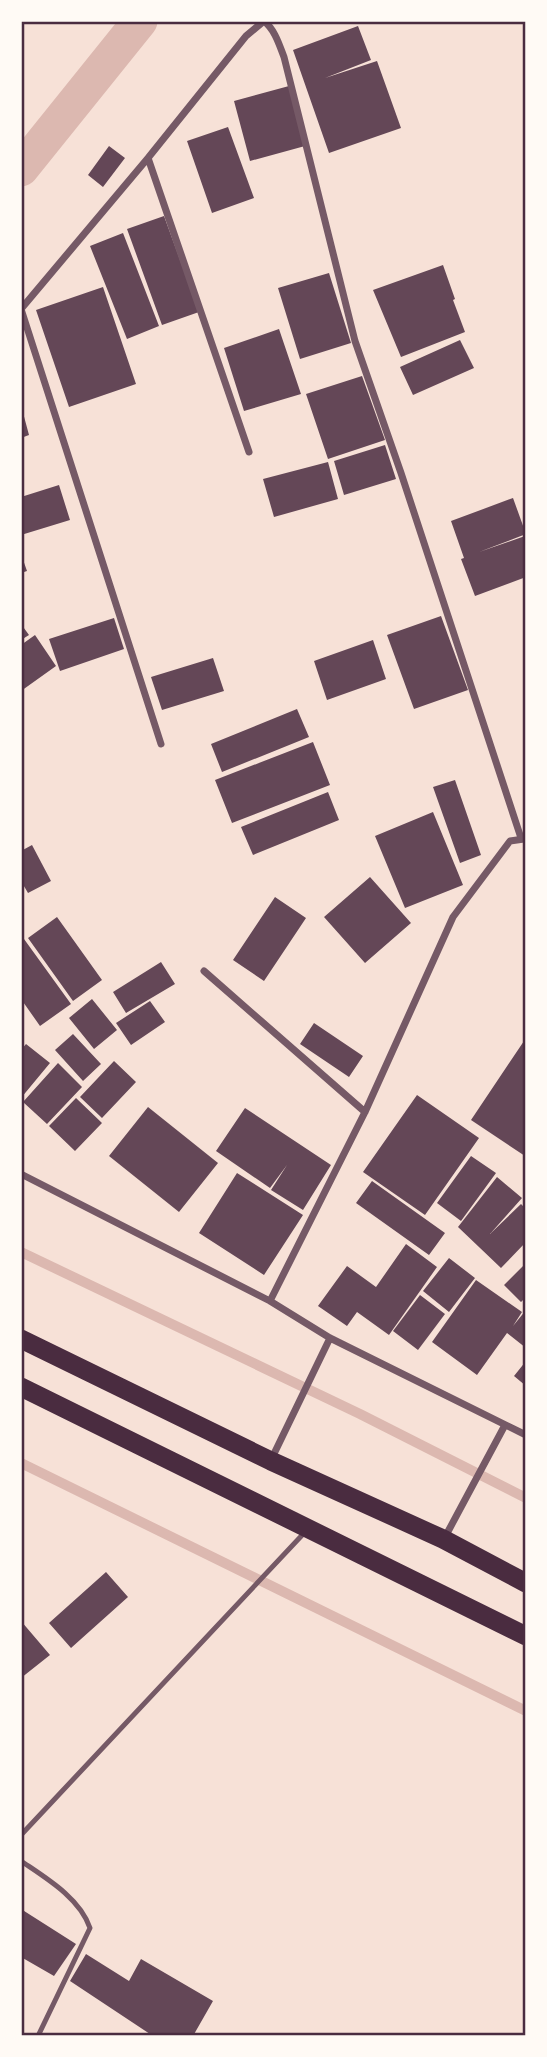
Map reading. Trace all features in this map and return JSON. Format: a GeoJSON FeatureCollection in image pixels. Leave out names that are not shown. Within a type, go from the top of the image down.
{"type":"FeatureCollection","features":[{"type":"Feature","properties":{"kind":"highway"},"geometry":{"type":"LineString","coordinates":[[21,1339],[271,1461],[448,1531],[526,1583]]}},
{"type":"Feature","properties":{"kind":"highway"},"geometry":{"type":"LineString","coordinates":[[21,1387],[526,1636]]}},
{"type":"Feature","properties":{"kind":"street"},"geometry":{"type":"LineString","coordinates":[[161,744],[21,309],[246,36],[264,21],[275,34],[284,58],[355,341],[524,839],[510,841],[453,917],[366,1112],[270,1301]]}},
{"type":"Feature","properties":{"kind":"street"},"geometry":{"type":"LineString","coordinates":[[148,158],[249,452]]}},
{"type":"Feature","properties":{"kind":"street"},"geometry":{"type":"LineString","coordinates":[[204,971],[366,1112]]}},
{"type":"Feature","properties":{"kind":"street"},"geometry":{"type":"LineString","coordinates":[[21,1174],[270,1301],[330,1338],[526,1435]]}},
{"type":"Feature","properties":{"kind":"street"},"geometry":{"type":"LineString","coordinates":[[271,1461],[330,1338]]}},
{"type":"Feature","properties":{"kind":"street"},"geometry":{"type":"LineString","coordinates":[[448,1531],[505,1425]]}},
{"type":"Feature","properties":{"kind":"lane"},"geometry":{"type":"LineString","coordinates":[[21,1835],[309,1528]]}},
{"type":"Feature","properties":{"kind":"lane"},"geometry":{"type":"LineString","coordinates":[[21,1861],[69,1897],[86,1916],[90,1928],[38,2036]]}},
{"type":"Feature","properties":{"kind":"building"},"geometry":{"type":"Polygon","coordinates":[[[358,26],[371,60],[325,78],[377,61],[401,128],[329,153],[293,50],[358,26]]]}},
{"type":"Feature","properties":{"kind":"building"},"geometry":{"type":"Polygon","coordinates":[[[289,86],[305,146],[250,161],[234,101],[289,86]]]}},
{"type":"Feature","properties":{"kind":"building"},"geometry":{"type":"Polygon","coordinates":[[[228,127],[254,198],[212,213],[187,141],[228,127]]]}},
{"type":"Feature","properties":{"kind":"building"},"geometry":{"type":"Polygon","coordinates":[[[109,146],[125,158],[103,187],[88,175],[109,146]]]}},
{"type":"Feature","properties":{"kind":"building"},"geometry":{"type":"Polygon","coordinates":[[[164,216],[199,312],[162,325],[127,229],[164,216]]]}},
{"type":"Feature","properties":{"kind":"building"},"geometry":{"type":"Polygon","coordinates":[[[123,233],[159,326],[127,339],[90,246],[123,233]]]}},
{"type":"Feature","properties":{"kind":"building"},"geometry":{"type":"Polygon","coordinates":[[[443,265],[465,332],[401,357],[373,290],[443,265]]]}},
{"type":"Feature","properties":{"kind":"building"},"geometry":{"type":"Polygon","coordinates":[[[329,273],[351,343],[300,359],[278,288],[329,273]]]}},
{"type":"Feature","properties":{"kind":"building"},"geometry":{"type":"Polygon","coordinates":[[[103,287],[136,384],[69,407],[36,310],[103,287]]]}},
{"type":"Feature","properties":{"kind":"building"},"geometry":{"type":"Polygon","coordinates":[[[279,329],[301,394],[244,411],[224,348],[279,329]]]}},
{"type":"Feature","properties":{"kind":"building"},"geometry":{"type":"Polygon","coordinates":[[[460,340],[474,368],[413,395],[400,367],[460,340]]]}},
{"type":"Feature","properties":{"kind":"building"},"geometry":{"type":"Polygon","coordinates":[[[362,376],[385,440],[328,459],[306,394],[362,376]]]}},
{"type":"Feature","properties":{"kind":"building"},"geometry":{"type":"Polygon","coordinates":[[[21,410],[29,435],[21,438],[21,410]]]}},
{"type":"Feature","properties":{"kind":"building"},"geometry":{"type":"Polygon","coordinates":[[[385,445],[396,479],[344,495],[334,461],[385,445]]]}},
{"type":"Feature","properties":{"kind":"building"},"geometry":{"type":"Polygon","coordinates":[[[328,462],[338,499],[274,517],[263,479],[328,462]]]}},
{"type":"Feature","properties":{"kind":"building"},"geometry":{"type":"Polygon","coordinates":[[[59,485],[70,520],[21,535],[21,497],[59,485]]]}},
{"type":"Feature","properties":{"kind":"building"},"geometry":{"type":"Polygon","coordinates":[[[513,498],[526,534],[479,552],[525,536],[526,577],[475,596],[451,521],[513,498]]]}},
{"type":"Feature","properties":{"kind":"building"},"geometry":{"type":"Polygon","coordinates":[[[21,554],[27,571],[21,573],[21,554]]]}},
{"type":"Feature","properties":{"kind":"building"},"geometry":{"type":"Polygon","coordinates":[[[441,616],[468,690],[414,709],[387,635],[441,616]]]}},
{"type":"Feature","properties":{"kind":"building"},"geometry":{"type":"Polygon","coordinates":[[[114,618],[124,649],[60,671],[49,639],[114,618]]]}},
{"type":"Feature","properties":{"kind":"building"},"geometry":{"type":"Polygon","coordinates":[[[21,624],[29,635],[21,640],[21,624]]]}},
{"type":"Feature","properties":{"kind":"building"},"geometry":{"type":"Polygon","coordinates":[[[35,635],[56,666],[21,691],[21,645],[35,635]]]}},
{"type":"Feature","properties":{"kind":"building"},"geometry":{"type":"Polygon","coordinates":[[[373,640],[386,679],[327,700],[314,661],[373,640]]]}},
{"type":"Feature","properties":{"kind":"building"},"geometry":{"type":"Polygon","coordinates":[[[213,658],[224,691],[162,710],[151,677],[213,658]]]}},
{"type":"Feature","properties":{"kind":"building"},"geometry":{"type":"Polygon","coordinates":[[[297,709],[309,737],[222,772],[211,744],[297,709]]]}},
{"type":"Feature","properties":{"kind":"building"},"geometry":{"type":"Polygon","coordinates":[[[313,742],[330,785],[232,823],[215,780],[313,742]]]}},
{"type":"Feature","properties":{"kind":"building"},"geometry":{"type":"Polygon","coordinates":[[[455,780],[481,855],[460,863],[433,787],[455,780]]]}},
{"type":"Feature","properties":{"kind":"building"},"geometry":{"type":"Polygon","coordinates":[[[328,792],[339,820],[253,855],[241,827],[328,792]]]}},
{"type":"Feature","properties":{"kind":"building"},"geometry":{"type":"Polygon","coordinates":[[[433,812],[463,885],[405,908],[375,836],[433,812]]]}},
{"type":"Feature","properties":{"kind":"building"},"geometry":{"type":"Polygon","coordinates":[[[32,845],[51,881],[28,893],[21,881],[21,851],[32,845]]]}},
{"type":"Feature","properties":{"kind":"building"},"geometry":{"type":"Polygon","coordinates":[[[370,877],[411,923],[365,963],[324,917],[370,877]]]}},
{"type":"Feature","properties":{"kind":"building"},"geometry":{"type":"Polygon","coordinates":[[[275,897],[306,918],[264,981],[233,960],[275,897]]]}},
{"type":"Feature","properties":{"kind":"building"},"geometry":{"type":"Polygon","coordinates":[[[57,917],[102,980],[73,1001],[28,938],[57,917]]]}},
{"type":"Feature","properties":{"kind":"building"},"geometry":{"type":"Polygon","coordinates":[[[24,939],[71,1004],[40,1026],[21,999],[21,941],[24,939]]]}},
{"type":"Feature","properties":{"kind":"building"},"geometry":{"type":"Polygon","coordinates":[[[161,962],[175,984],[126,1013],[113,992],[161,962]]]}},
{"type":"Feature","properties":{"kind":"building"},"geometry":{"type":"Polygon","coordinates":[[[92,999],[117,1030],[94,1049],[69,1018],[92,999]]]}},
{"type":"Feature","properties":{"kind":"building"},"geometry":{"type":"Polygon","coordinates":[[[150,1001],[165,1022],[131,1045],[116,1023],[150,1001]]]}},
{"type":"Feature","properties":{"kind":"building"},"geometry":{"type":"Polygon","coordinates":[[[314,1023],[363,1056],[349,1077],[300,1044],[314,1023]]]}},
{"type":"Feature","properties":{"kind":"building"},"geometry":{"type":"Polygon","coordinates":[[[73,1034],[101,1064],[83,1081],[55,1050],[73,1034]]]}},
{"type":"Feature","properties":{"kind":"building"},"geometry":{"type":"Polygon","coordinates":[[[526,1038],[526,1155],[525,1156],[471,1120],[526,1038]]]}},
{"type":"Feature","properties":{"kind":"building"},"geometry":{"type":"Polygon","coordinates":[[[26,1044],[50,1063],[21,1098],[21,1050],[26,1044]]]}},
{"type":"Feature","properties":{"kind":"building"},"geometry":{"type":"Polygon","coordinates":[[[114,1061],[136,1082],[102,1118],[80,1097],[114,1061]]]}},
{"type":"Feature","properties":{"kind":"building"},"geometry":{"type":"Polygon","coordinates":[[[58,1063],[82,1087],[47,1124],[23,1102],[58,1063]]]}},
{"type":"Feature","properties":{"kind":"building"},"geometry":{"type":"Polygon","coordinates":[[[417,1095],[479,1138],[425,1215],[363,1172],[417,1095]]]}},
{"type":"Feature","properties":{"kind":"building"},"geometry":{"type":"Polygon","coordinates":[[[76,1098],[102,1123],[75,1151],[49,1126],[76,1098]]]}},
{"type":"Feature","properties":{"kind":"building"},"geometry":{"type":"Polygon","coordinates":[[[148,1107],[218,1163],[179,1212],[109,1156],[148,1107]]]}},
{"type":"Feature","properties":{"kind":"building"},"geometry":{"type":"Polygon","coordinates":[[[245,1108],[331,1165],[303,1210],[271,1190],[287,1165],[270,1188],[216,1151],[245,1108]]]}},
{"type":"Feature","properties":{"kind":"building"},"geometry":{"type":"Polygon","coordinates":[[[471,1156],[496,1173],[461,1221],[437,1203],[471,1156]]]}},
{"type":"Feature","properties":{"kind":"building"},"geometry":{"type":"Polygon","coordinates":[[[237,1173],[303,1215],[264,1275],[199,1233],[237,1173]]]}},
{"type":"Feature","properties":{"kind":"building"},"geometry":{"type":"Polygon","coordinates":[[[497,1177],[522,1198],[490,1234],[521,1204],[526,1209],[526,1242],[501,1268],[458,1227],[497,1177]]]}},
{"type":"Feature","properties":{"kind":"building"},"geometry":{"type":"Polygon","coordinates":[[[372,1181],[445,1233],[429,1255],[356,1203],[372,1181]]]}},
{"type":"Feature","properties":{"kind":"building"},"geometry":{"type":"Polygon","coordinates":[[[406,1244],[437,1267],[389,1335],[357,1312],[347,1326],[318,1306],[347,1266],[376,1287],[406,1244]]]}},
{"type":"Feature","properties":{"kind":"building"},"geometry":{"type":"Polygon","coordinates":[[[449,1258],[475,1278],[449,1312],[423,1291],[449,1258]]]}},
{"type":"Feature","properties":{"kind":"building"},"geometry":{"type":"Polygon","coordinates":[[[526,1263],[526,1297],[521,1302],[504,1285],[526,1263]]]}},
{"type":"Feature","properties":{"kind":"building"},"geometry":{"type":"Polygon","coordinates":[[[476,1280],[522,1312],[513,1326],[526,1310],[526,1348],[507,1333],[477,1375],[432,1342],[476,1280]]]}},
{"type":"Feature","properties":{"kind":"building"},"geometry":{"type":"Polygon","coordinates":[[[420,1295],[445,1314],[418,1350],[393,1331],[420,1295]]]}},
{"type":"Feature","properties":{"kind":"building"},"geometry":{"type":"Polygon","coordinates":[[[526,1361],[526,1386],[514,1376],[526,1361]]]}},
{"type":"Feature","properties":{"kind":"building"},"geometry":{"type":"Polygon","coordinates":[[[106,1572],[128,1597],[71,1648],[49,1623],[106,1572]]]}},
{"type":"Feature","properties":{"kind":"building"},"geometry":{"type":"Polygon","coordinates":[[[21,1621],[50,1655],[21,1678],[21,1621]]]}},
{"type":"Feature","properties":{"kind":"building"},"geometry":{"type":"Polygon","coordinates":[[[21,1909],[76,1944],[54,1976],[21,1957],[21,1909]]]}},
{"type":"Feature","properties":{"kind":"building"},"geometry":{"type":"Polygon","coordinates":[[[86,1954],[129,1981],[141,1959],[213,2001],[193,2036],[153,2036],[70,1981],[86,1954]]]}},
{"type":"Feature","properties":{"kind":"waterway"},"geometry":{"type":"LineString","coordinates":[[21,169],[140,21]]}},
{"type":"Feature","properties":{"kind":"waterway"},"geometry":{"type":"LineString","coordinates":[[21,1252],[360,1414],[526,1498]]}},
{"type":"Feature","properties":{"kind":"waterway"},"geometry":{"type":"LineString","coordinates":[[21,1463],[526,1711]]}}]}
